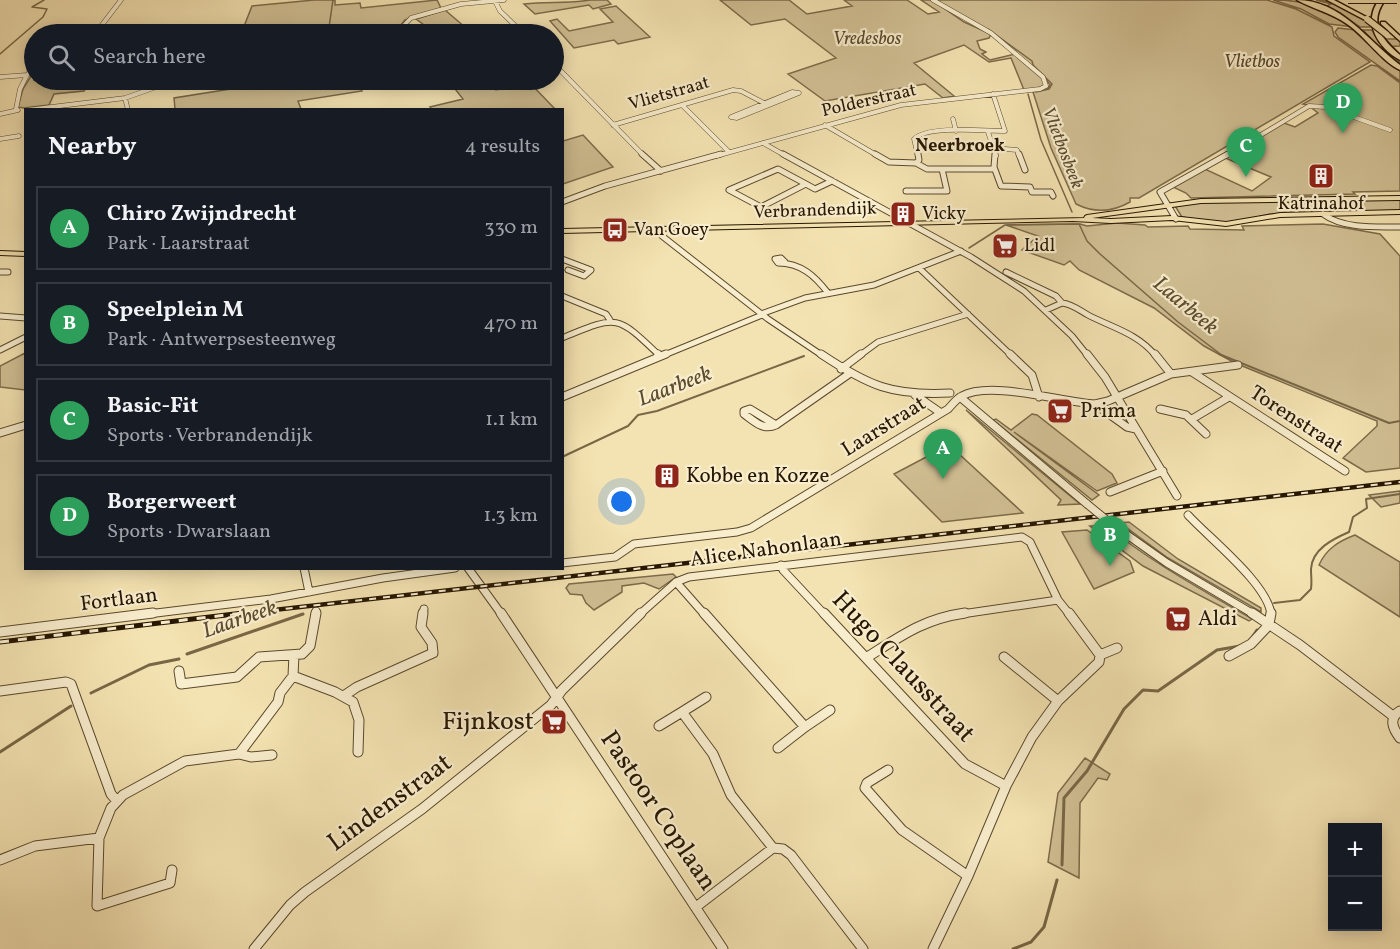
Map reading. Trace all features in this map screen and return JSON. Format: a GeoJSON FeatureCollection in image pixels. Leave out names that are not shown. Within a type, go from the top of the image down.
{"type":"FeatureCollection","features":[{"type":"Feature","properties":{"kind":"highway"},"geometry":{"type":"LineString","coordinates":[[1302,0],[1350,22],[1380,52],[1400,67]]}},
{"type":"Feature","properties":{"kind":"highway"},"geometry":{"type":"LineString","coordinates":[[1330,0],[1383,23],[1400,39]]}},
{"type":"Feature","properties":{"kind":"highway"},"geometry":{"type":"LineString","coordinates":[[1340,0],[1368,16],[1400,47]]}},
{"type":"Feature","properties":{"kind":"highway"},"geometry":{"type":"LineString","coordinates":[[1348,0],[1397,0]]}},
{"type":"Feature","properties":{"kind":"highway"},"geometry":{"type":"LineString","coordinates":[[1382,0],[1374,11],[1374,26],[1384,43],[1400,58]]}},
{"type":"Feature","properties":{"kind":"main road","name":"Verbrandendijk"},"geometry":{"type":"LineString","coordinates":[[1078,219],[1171,204],[1207,201],[1400,198]]}},
{"type":"Feature","properties":{"kind":"main road","name":"Verbrandendijk"},"geometry":{"type":"LineString","coordinates":[[660,229],[1078,219],[1111,221],[1176,219],[1226,225],[1271,215],[1400,212]]}},
{"type":"Feature","properties":{"kind":"main road"},"geometry":{"type":"LineString","coordinates":[[564,231],[660,229]]}},
{"type":"Feature","properties":{"kind":"main road"},"geometry":{"type":"LineString","coordinates":[[0,253],[24,254]]}},
{"type":"Feature","properties":{"kind":"street"},"geometry":{"type":"LineString","coordinates":[[103,24],[122,0]]}},
{"type":"Feature","properties":{"kind":"street"},"geometry":{"type":"LineString","coordinates":[[405,24],[423,15],[461,4],[504,0]]}},
{"type":"Feature","properties":{"kind":"street","name":"Polderstraat"},"geometry":{"type":"LineString","coordinates":[[564,201],[600,188],[910,103],[1045,87],[1047,82],[991,33],[955,15],[933,0]]}},
{"type":"Feature","properties":{"kind":"street"},"geometry":{"type":"LineString","coordinates":[[495,1],[500,11],[514,24]]}},
{"type":"Feature","properties":{"kind":"street"},"geometry":{"type":"LineString","coordinates":[[0,77],[24,75]]}},
{"type":"Feature","properties":{"kind":"street"},"geometry":{"type":"LineString","coordinates":[[564,75],[613,126],[622,131],[629,142],[661,171]]}},
{"type":"Feature","properties":{"kind":"street"},"geometry":{"type":"LineString","coordinates":[[15,109],[24,81]]}},
{"type":"Feature","properties":{"kind":"street"},"geometry":{"type":"LineString","coordinates":[[57,108],[125,98],[148,90]]}},
{"type":"Feature","properties":{"kind":"street","name":"Vlietstraat"},"geometry":{"type":"LineString","coordinates":[[613,126],[639,116],[683,106],[733,90],[741,91],[764,103]]}},
{"type":"Feature","properties":{"kind":"street"},"geometry":{"type":"LineString","coordinates":[[792,92],[799,93],[737,118],[731,117],[764,103],[792,92]]}},
{"type":"Feature","properties":{"kind":"street"},"geometry":{"type":"LineString","coordinates":[[916,163],[919,160],[915,136],[932,131],[1001,132],[1006,129],[993,94]]}},
{"type":"Feature","properties":{"kind":"street"},"geometry":{"type":"LineString","coordinates":[[125,98],[128,108]]}},
{"type":"Feature","properties":{"kind":"street"},"geometry":{"type":"LineString","coordinates":[[683,106],[729,152]]}},
{"type":"Feature","properties":{"kind":"street"},"geometry":{"type":"LineString","coordinates":[[1176,219],[1179,216],[1164,190],[1309,106],[1326,107],[1390,130]]}},
{"type":"Feature","properties":{"kind":"street"},"geometry":{"type":"LineString","coordinates":[[0,114],[15,109],[24,110]]}},
{"type":"Feature","properties":{"kind":"street"},"geometry":{"type":"LineString","coordinates":[[953,119],[956,131]]}},
{"type":"Feature","properties":{"kind":"street"},"geometry":{"type":"LineString","coordinates":[[825,125],[885,161],[916,163],[927,169],[993,170]]}},
{"type":"Feature","properties":{"kind":"street"},"geometry":{"type":"LineString","coordinates":[[988,132],[996,156],[993,160],[993,170],[1001,186],[1030,187],[1032,192],[1051,192],[1053,196]]}},
{"type":"Feature","properties":{"kind":"street"},"geometry":{"type":"LineString","coordinates":[[0,139],[19,136]]}},
{"type":"Feature","properties":{"kind":"street"},"geometry":{"type":"LineString","coordinates":[[763,143],[961,251],[1024,291],[1082,346],[1118,397],[1177,496]]}},
{"type":"Feature","properties":{"kind":"street"},"geometry":{"type":"LineString","coordinates":[[993,148],[1017,150],[1025,170]]}},
{"type":"Feature","properties":{"kind":"street"},"geometry":{"type":"LineString","coordinates":[[806,184],[761,207],[729,190],[778,169],[806,184],[815,189],[832,182]]}},
{"type":"Feature","properties":{"kind":"street"},"geometry":{"type":"LineString","coordinates":[[906,190],[947,191],[942,170]]}},
{"type":"Feature","properties":{"kind":"street"},"geometry":{"type":"LineString","coordinates":[[1323,214],[1333,221],[1400,227]]}},
{"type":"Feature","properties":{"kind":"street"},"geometry":{"type":"LineString","coordinates":[[933,236],[928,229],[936,223]]}},
{"type":"Feature","properties":{"kind":"street"},"geometry":{"type":"LineString","coordinates":[[660,229],[662,236],[762,314],[849,374],[876,387],[915,395],[950,393]]}},
{"type":"Feature","properties":{"kind":"street"},"geometry":{"type":"LineString","coordinates":[[564,396],[805,298],[874,285],[961,251]]}},
{"type":"Feature","properties":{"kind":"street"},"geometry":{"type":"LineString","coordinates":[[564,260],[591,270],[584,276],[565,272]]}},
{"type":"Feature","properties":{"kind":"street"},"geometry":{"type":"LineString","coordinates":[[785,262],[814,275],[828,293]]}},
{"type":"Feature","properties":{"kind":"street"},"geometry":{"type":"LineString","coordinates":[[565,272],[574,264]]}},
{"type":"Feature","properties":{"kind":"street"},"geometry":{"type":"LineString","coordinates":[[919,268],[1032,375],[1037,384],[1039,397]]}},
{"type":"Feature","properties":{"kind":"street"},"geometry":{"type":"LineString","coordinates":[[0,272],[8,272]]}},
{"type":"Feature","properties":{"kind":"street"},"geometry":{"type":"LineString","coordinates":[[1006,272],[1056,296],[1062,303]]}},
{"type":"Feature","properties":{"kind":"street"},"geometry":{"type":"LineString","coordinates":[[564,297],[606,314],[610,320]]}},
{"type":"Feature","properties":{"kind":"street"},"geometry":{"type":"LineString","coordinates":[[1046,310],[1062,303],[1070,304],[1088,315],[1130,333],[1148,346],[1171,374]]}},
{"type":"Feature","properties":{"kind":"street"},"geometry":{"type":"LineString","coordinates":[[841,369],[878,342],[968,314]]}},
{"type":"Feature","properties":{"kind":"street"},"geometry":{"type":"LineString","coordinates":[[0,316],[24,318]]}},
{"type":"Feature","properties":{"kind":"street"},"geometry":{"type":"LineString","coordinates":[[564,337],[610,320],[619,321],[631,328],[660,357]]}},
{"type":"Feature","properties":{"kind":"street"},"geometry":{"type":"LineString","coordinates":[[0,350],[24,338]]}},
{"type":"Feature","properties":{"kind":"street"},"geometry":{"type":"LineString","coordinates":[[960,397],[979,391],[1095,404],[1118,397],[1171,374],[1238,365]]}},
{"type":"Feature","properties":{"kind":"street","name":"Torenstraat"},"geometry":{"type":"LineString","coordinates":[[1192,372],[1345,471]]}},
{"type":"Feature","properties":{"kind":"street"},"geometry":{"type":"LineString","coordinates":[[776,425],[849,374]]}},
{"type":"Feature","properties":{"kind":"street"},"geometry":{"type":"LineString","coordinates":[[915,395],[941,413]]}},
{"type":"Feature","properties":{"kind":"street"},"geometry":{"type":"LineString","coordinates":[[960,397],[1109,522],[1165,563],[1307,650],[1396,714],[1392,725],[1400,738]]}},
{"type":"Feature","properties":{"kind":"street","name":"Laarstraat"},"geometry":{"type":"LineString","coordinates":[[564,563],[615,556],[634,544],[737,532],[751,528],[941,413],[960,397]]}},
{"type":"Feature","properties":{"kind":"street","name":"Torenstraat"},"geometry":{"type":"LineString","coordinates":[[1192,419],[1229,397]]}},
{"type":"Feature","properties":{"kind":"street"},"geometry":{"type":"LineString","coordinates":[[1095,404],[1127,427],[1136,429]]}},
{"type":"Feature","properties":{"kind":"street"},"geometry":{"type":"LineString","coordinates":[[1160,409],[1174,409],[1192,419],[1206,434]]}},
{"type":"Feature","properties":{"kind":"street"},"geometry":{"type":"LineString","coordinates":[[0,434],[24,425]]}},
{"type":"Feature","properties":{"kind":"street"},"geometry":{"type":"LineString","coordinates":[[1110,492],[1163,471]]}},
{"type":"Feature","properties":{"kind":"street"},"geometry":{"type":"LineString","coordinates":[[1188,515],[1252,580],[1270,606],[1271,617],[1268,625],[1251,644],[1229,656]]}},
{"type":"Feature","properties":{"kind":"street","name":"Alice Nahonlaan"},"geometry":{"type":"LineString","coordinates":[[557,697],[661,594],[676,582],[702,573],[1025,537],[1030,542],[1058,600]]}},
{"type":"Feature","properties":{"kind":"street","name":"Hugo Clausstraat"},"geometry":{"type":"LineString","coordinates":[[781,565],[783,570],[965,764],[1006,786]]}},
{"type":"Feature","properties":{"kind":"street"},"geometry":{"type":"LineString","coordinates":[[304,570],[309,592]]}},
{"type":"Feature","properties":{"kind":"street","name":"Fortlaan"},"geometry":{"type":"LineString","coordinates":[[0,632],[271,599],[383,578],[441,570]]}},
{"type":"Feature","properties":{"kind":"street","name":"Pastoor Coplaan"},"geometry":{"type":"LineString","coordinates":[[469,570],[557,697],[723,949]]}},
{"type":"Feature","properties":{"kind":"street"},"geometry":{"type":"LineString","coordinates":[[676,582],[805,727]]}},
{"type":"Feature","properties":{"kind":"street"},"geometry":{"type":"LineString","coordinates":[[866,658],[921,624],[939,617],[1058,600],[1100,655],[1099,662],[1058,700],[1032,737],[1006,786],[968,876],[933,949]]}},
{"type":"Feature","properties":{"kind":"street"},"geometry":{"type":"LineString","coordinates":[[345,695],[357,687],[433,653],[432,643],[421,627],[424,609]]}},
{"type":"Feature","properties":{"kind":"street"},"geometry":{"type":"LineString","coordinates":[[179,671],[181,684],[233,678],[245,671],[252,661],[259,657],[302,654],[310,646],[316,610]]}},
{"type":"Feature","properties":{"kind":"street"},"geometry":{"type":"LineString","coordinates":[[1100,655],[1117,648]]}},
{"type":"Feature","properties":{"kind":"street"},"geometry":{"type":"LineString","coordinates":[[239,754],[278,702],[280,693],[293,676],[294,655]]}},
{"type":"Feature","properties":{"kind":"street"},"geometry":{"type":"LineString","coordinates":[[1004,657],[1058,700]]}},
{"type":"Feature","properties":{"kind":"street"},"geometry":{"type":"LineString","coordinates":[[293,676],[345,695],[355,704],[360,722],[358,752]]}},
{"type":"Feature","properties":{"kind":"street"},"geometry":{"type":"LineString","coordinates":[[0,690],[66,682],[70,684],[111,794],[116,800]]}},
{"type":"Feature","properties":{"kind":"street","name":"Lindenstraat"},"geometry":{"type":"LineString","coordinates":[[254,949],[290,905],[304,892],[431,802],[516,735],[557,697]]}},
{"type":"Feature","properties":{"kind":"street"},"geometry":{"type":"LineString","coordinates":[[659,726],[706,698]]}},
{"type":"Feature","properties":{"kind":"street"},"geometry":{"type":"LineString","coordinates":[[778,747],[830,710]]}},
{"type":"Feature","properties":{"kind":"street"},"geometry":{"type":"LineString","coordinates":[[682,712],[714,754],[731,795],[773,848]]}},
{"type":"Feature","properties":{"kind":"street"},"geometry":{"type":"LineString","coordinates":[[172,870],[170,883],[97,906],[99,838],[116,800],[185,761],[239,754],[251,757],[273,755]]}},
{"type":"Feature","properties":{"kind":"street"},"geometry":{"type":"LineString","coordinates":[[888,770],[867,783],[865,788],[902,830],[968,876]]}},
{"type":"Feature","properties":{"kind":"street"},"geometry":{"type":"LineString","coordinates":[[0,860],[14,851],[99,838]]}},
{"type":"Feature","properties":{"kind":"street"},"geometry":{"type":"LineString","coordinates":[[696,907],[773,848],[783,849],[791,855],[863,949]]}},
{"type":"Feature","properties":{"kind":"green space"},"geometry":{"type":"Polygon","coordinates":[[[335,0],[335,5],[360,3],[361,8],[437,0],[441,8],[405,20],[402,24],[245,24],[252,6],[335,0]]]}},
{"type":"Feature","properties":{"kind":"green space"},"geometry":{"type":"Polygon","coordinates":[[[607,0],[611,4],[593,9],[589,5],[535,14],[524,4],[573,2],[607,0]]]}},
{"type":"Feature","properties":{"kind":"green space","name":"Vredesbos"},"geometry":{"type":"Polygon","coordinates":[[[720,0],[789,0],[807,14],[852,6],[844,0],[907,0],[928,14],[939,12],[921,0],[932,0],[964,22],[991,34],[989,38],[977,41],[980,49],[986,52],[982,54],[990,60],[1015,54],[1042,77],[1045,83],[1043,87],[1024,90],[1011,58],[989,62],[964,45],[914,63],[954,96],[943,98],[925,84],[825,101],[788,74],[836,58],[785,19],[751,25],[720,0]]]}},
{"type":"Feature","properties":{"kind":"green space","name":"Vlietbos"},"geometry":{"type":"Polygon","coordinates":[[[935,0],[1267,0],[1296,9],[1332,27],[1334,36],[1370,62],[1139,198],[1130,198],[1130,202],[1109,210],[1096,210],[1076,204],[1051,148],[1033,92],[1048,88],[1050,85],[1045,78],[998,39],[935,0]]]}},
{"type":"Feature","properties":{"kind":"green space"},"geometry":{"type":"Polygon","coordinates":[[[1273,0],[1316,6],[1354,27],[1329,24],[1301,9],[1273,0]]]}},
{"type":"Feature","properties":{"kind":"green space"},"geometry":{"type":"Polygon","coordinates":[[[1306,0],[1327,6],[1331,4],[1316,0],[1323,1],[1347,8],[1362,17],[1371,27],[1360,27],[1340,14],[1306,0]]]}},
{"type":"Feature","properties":{"kind":"green space"},"geometry":{"type":"Polygon","coordinates":[[[616,6],[650,37],[618,44],[614,40],[574,48],[564,37],[564,26],[569,31],[613,22],[600,9],[616,6]]]}},
{"type":"Feature","properties":{"kind":"green space"},"geometry":{"type":"Polygon","coordinates":[[[445,10],[461,24],[423,24],[416,19],[445,10]]]}},
{"type":"Feature","properties":{"kind":"green space"},"geometry":{"type":"Polygon","coordinates":[[[557,19],[562,24],[553,24],[550,21],[557,19]]]}},
{"type":"Feature","properties":{"kind":"green space"},"geometry":{"type":"Polygon","coordinates":[[[1338,28],[1356,30],[1366,39],[1371,39],[1363,30],[1372,30],[1377,39],[1400,39],[1400,46],[1381,47],[1400,63],[1400,65],[1388,56],[1400,69],[1400,81],[1338,37],[1335,32],[1338,28]]]}},
{"type":"Feature","properties":{"kind":"green space"},"geometry":{"type":"Polygon","coordinates":[[[1371,65],[1377,66],[1400,83],[1400,191],[1191,198],[1173,187],[1205,169],[1252,191],[1271,177],[1225,158],[1284,123],[1295,127],[1318,113],[1313,109],[1317,106],[1303,104],[1371,65]]]}},
{"type":"Feature","properties":{"kind":"green space"},"geometry":{"type":"Polygon","coordinates":[[[23,89],[85,90],[54,94],[49,105],[24,108],[18,107],[23,89]]]}},
{"type":"Feature","properties":{"kind":"green space"},"geometry":{"type":"Polygon","coordinates":[[[224,90],[362,91],[298,101],[301,108],[175,108],[174,98],[224,90]]]}},
{"type":"Feature","properties":{"kind":"green space"},"geometry":{"type":"Polygon","coordinates":[[[456,90],[537,90],[554,108],[430,107],[463,99],[456,90]]]}},
{"type":"Feature","properties":{"kind":"green space"},"geometry":{"type":"Polygon","coordinates":[[[583,135],[613,167],[564,184],[564,141],[583,135]]]}},
{"type":"Feature","properties":{"kind":"green space"},"geometry":{"type":"Polygon","coordinates":[[[1400,199],[1400,211],[1270,214],[1228,224],[1182,217],[1175,206],[1198,202],[1400,199]]]}},
{"type":"Feature","properties":{"kind":"green space"},"geometry":{"type":"Polygon","coordinates":[[[1117,223],[1148,227],[1188,226],[1190,229],[1244,230],[1242,226],[1323,224],[1380,234],[1400,256],[1400,468],[1366,472],[1343,458],[1377,426],[1377,421],[1235,363],[1204,346],[1154,308],[1079,270],[1070,261],[1064,265],[1022,250],[1038,236],[1006,225],[1080,224],[1087,226],[1117,223]]]}},
{"type":"Feature","properties":{"kind":"green space"},"geometry":{"type":"Polygon","coordinates":[[[24,354],[24,390],[0,387],[0,366],[24,354]]]}},
{"type":"Feature","properties":{"kind":"green space"},"geometry":{"type":"Polygon","coordinates":[[[966,410],[1080,504],[1058,505],[1061,500],[966,410]]]}},
{"type":"Feature","properties":{"kind":"green space"},"geometry":{"type":"Polygon","coordinates":[[[1032,414],[1037,415],[1112,474],[1117,483],[1097,491],[1014,432],[1099,495],[1092,500],[993,420],[996,419],[1011,430],[1032,414]]]}},
{"type":"Feature","properties":{"kind":"green space"},"geometry":{"type":"Polygon","coordinates":[[[949,445],[1023,513],[942,522],[894,474],[949,445]]]}},
{"type":"Feature","properties":{"kind":"green space"},"geometry":{"type":"Polygon","coordinates":[[[1400,491],[1400,503],[1381,507],[1369,495],[1400,491]]]}},
{"type":"Feature","properties":{"kind":"green space"},"geometry":{"type":"Polygon","coordinates":[[[1129,522],[1178,559],[1261,608],[1261,612],[1168,558],[1120,523],[1129,522]]]}},
{"type":"Feature","properties":{"kind":"green space"},"geometry":{"type":"Polygon","coordinates":[[[1105,525],[1158,563],[1252,619],[1249,621],[1143,566],[1090,526],[1105,525]]]}},
{"type":"Feature","properties":{"kind":"green space"},"geometry":{"type":"Polygon","coordinates":[[[1087,530],[1130,561],[1134,572],[1094,589],[1062,532],[1087,530]]]}},
{"type":"Feature","properties":{"kind":"green space"},"geometry":{"type":"Polygon","coordinates":[[[1355,535],[1400,562],[1400,617],[1319,565],[1325,554],[1334,546],[1355,535]]]}},
{"type":"Feature","properties":{"kind":"green space"},"geometry":{"type":"Polygon","coordinates":[[[673,574],[676,577],[659,589],[644,583],[622,586],[622,592],[594,610],[586,603],[582,595],[570,594],[566,588],[569,584],[673,574]]]}},
{"type":"Feature","properties":{"kind":"green space"},"geometry":{"type":"Polygon","coordinates":[[[1085,758],[1110,774],[1107,780],[1098,778],[1080,803],[1079,878],[1048,862],[1058,793],[1085,758]]]}},
{"type":"Feature","properties":{"kind":"waterway"},"geometry":{"type":"LineString","coordinates":[[35,24],[43,17],[47,9],[32,7],[44,0]]}},
{"type":"Feature","properties":{"kind":"waterway"},"geometry":{"type":"LineString","coordinates":[[329,24],[333,0]]}},
{"type":"Feature","properties":{"kind":"waterway","name":"Vlietbosbeek"},"geometry":{"type":"LineString","coordinates":[[988,29],[1032,61],[1033,65],[1052,84],[1049,89],[1036,92]]}},
{"type":"Feature","properties":{"kind":"waterway"},"geometry":{"type":"LineString","coordinates":[[0,54],[24,33]]}},
{"type":"Feature","properties":{"kind":"waterway","name":"Vlietbosbeek"},"geometry":{"type":"LineString","coordinates":[[1028,94],[1041,140],[1072,212]]}},
{"type":"Feature","properties":{"kind":"waterway","name":"Laarbeek"},"geometry":{"type":"LineString","coordinates":[[969,248],[1005,225],[1079,224],[1087,241],[1100,254],[1178,322],[1222,355]]}},
{"type":"Feature","properties":{"kind":"waterway","name":"Laarbeek"},"geometry":{"type":"LineString","coordinates":[[1222,355],[1389,423],[1400,421]]}},
{"type":"Feature","properties":{"kind":"waterway","name":"Laarbeek"},"geometry":{"type":"LineString","coordinates":[[564,456],[628,426],[638,415],[657,411],[804,356]]}},
{"type":"Feature","properties":{"kind":"waterway"},"geometry":{"type":"LineString","coordinates":[[1274,603],[1300,600],[1311,589],[1311,569],[1315,556],[1324,546],[1349,532],[1353,517],[1367,508],[1366,499],[1400,494]]}},
{"type":"Feature","properties":{"kind":"waterway","name":"Laarbeek"},"geometry":{"type":"LineString","coordinates":[[187,654],[303,614],[300,615]]}},
{"type":"Feature","properties":{"kind":"waterway"},"geometry":{"type":"LineString","coordinates":[[1253,636],[1257,630]]}},
{"type":"Feature","properties":{"kind":"waterway"},"geometry":{"type":"LineString","coordinates":[[1062,865],[1064,798],[1087,771],[1124,709],[1143,690],[1158,691],[1217,650],[1240,646]]}},
{"type":"Feature","properties":{"kind":"waterway","name":"Laarbeek"},"geometry":{"type":"LineString","coordinates":[[91,693],[149,665],[179,659]]}},
{"type":"Feature","properties":{"kind":"waterway","name":"Laarbeek"},"geometry":{"type":"LineString","coordinates":[[0,752],[71,706]]}},
{"type":"Feature","properties":{"kind":"waterway"},"geometry":{"type":"LineString","coordinates":[[1013,949],[1031,942],[1044,927],[1057,880]]}},
{"type":"Feature","properties":{"kind":"railway"},"geometry":{"type":"LineString","coordinates":[[230,615],[1400,482]]}},
{"type":"Feature","properties":{"kind":"railway"},"geometry":{"type":"LineString","coordinates":[[0,642],[243,613]]}},
{"type":"Feature","properties":{"kind":"place","name":"Borgerweert"},"geometry":{"type":"Point","coordinates":[1343,133]}},
{"type":"Feature","properties":{"kind":"place","name":"Katrinahof"},"geometry":{"type":"Point","coordinates":[1321,176]}},
{"type":"Feature","properties":{"kind":"place","name":"Basic-Fit"},"geometry":{"type":"Point","coordinates":[1246,177]}},
{"type":"Feature","properties":{"kind":"place","name":"Vicky"},"geometry":{"type":"Point","coordinates":[903,214]}},
{"type":"Feature","properties":{"kind":"place","name":"Van Goey"},"geometry":{"type":"Point","coordinates":[615,230]}},
{"type":"Feature","properties":{"kind":"place","name":"Lidl"},"geometry":{"type":"Point","coordinates":[1005,246]}},
{"type":"Feature","properties":{"kind":"place","name":"Prima"},"geometry":{"type":"Point","coordinates":[1060,411]}},
{"type":"Feature","properties":{"kind":"place","name":"Kobbe en Kozze"},"geometry":{"type":"Point","coordinates":[667,476]}},
{"type":"Feature","properties":{"kind":"place","name":"Chiro Zwijndrecht"},"geometry":{"type":"Point","coordinates":[943,479]}},
{"type":"Feature","properties":{"kind":"place","name":"Speelplein M"},"geometry":{"type":"Point","coordinates":[1110,566]}},
{"type":"Feature","properties":{"kind":"place","name":"Aldi"},"geometry":{"type":"Point","coordinates":[1178,619]}},
{"type":"Feature","properties":{"kind":"place","name":"Fijnkost"},"geometry":{"type":"Point","coordinates":[554,722]}},
{"type":"Feature","properties":{"kind":"district","name":"Neerbroek"},"geometry":{"type":"Point","coordinates":[960,146]}}]}
